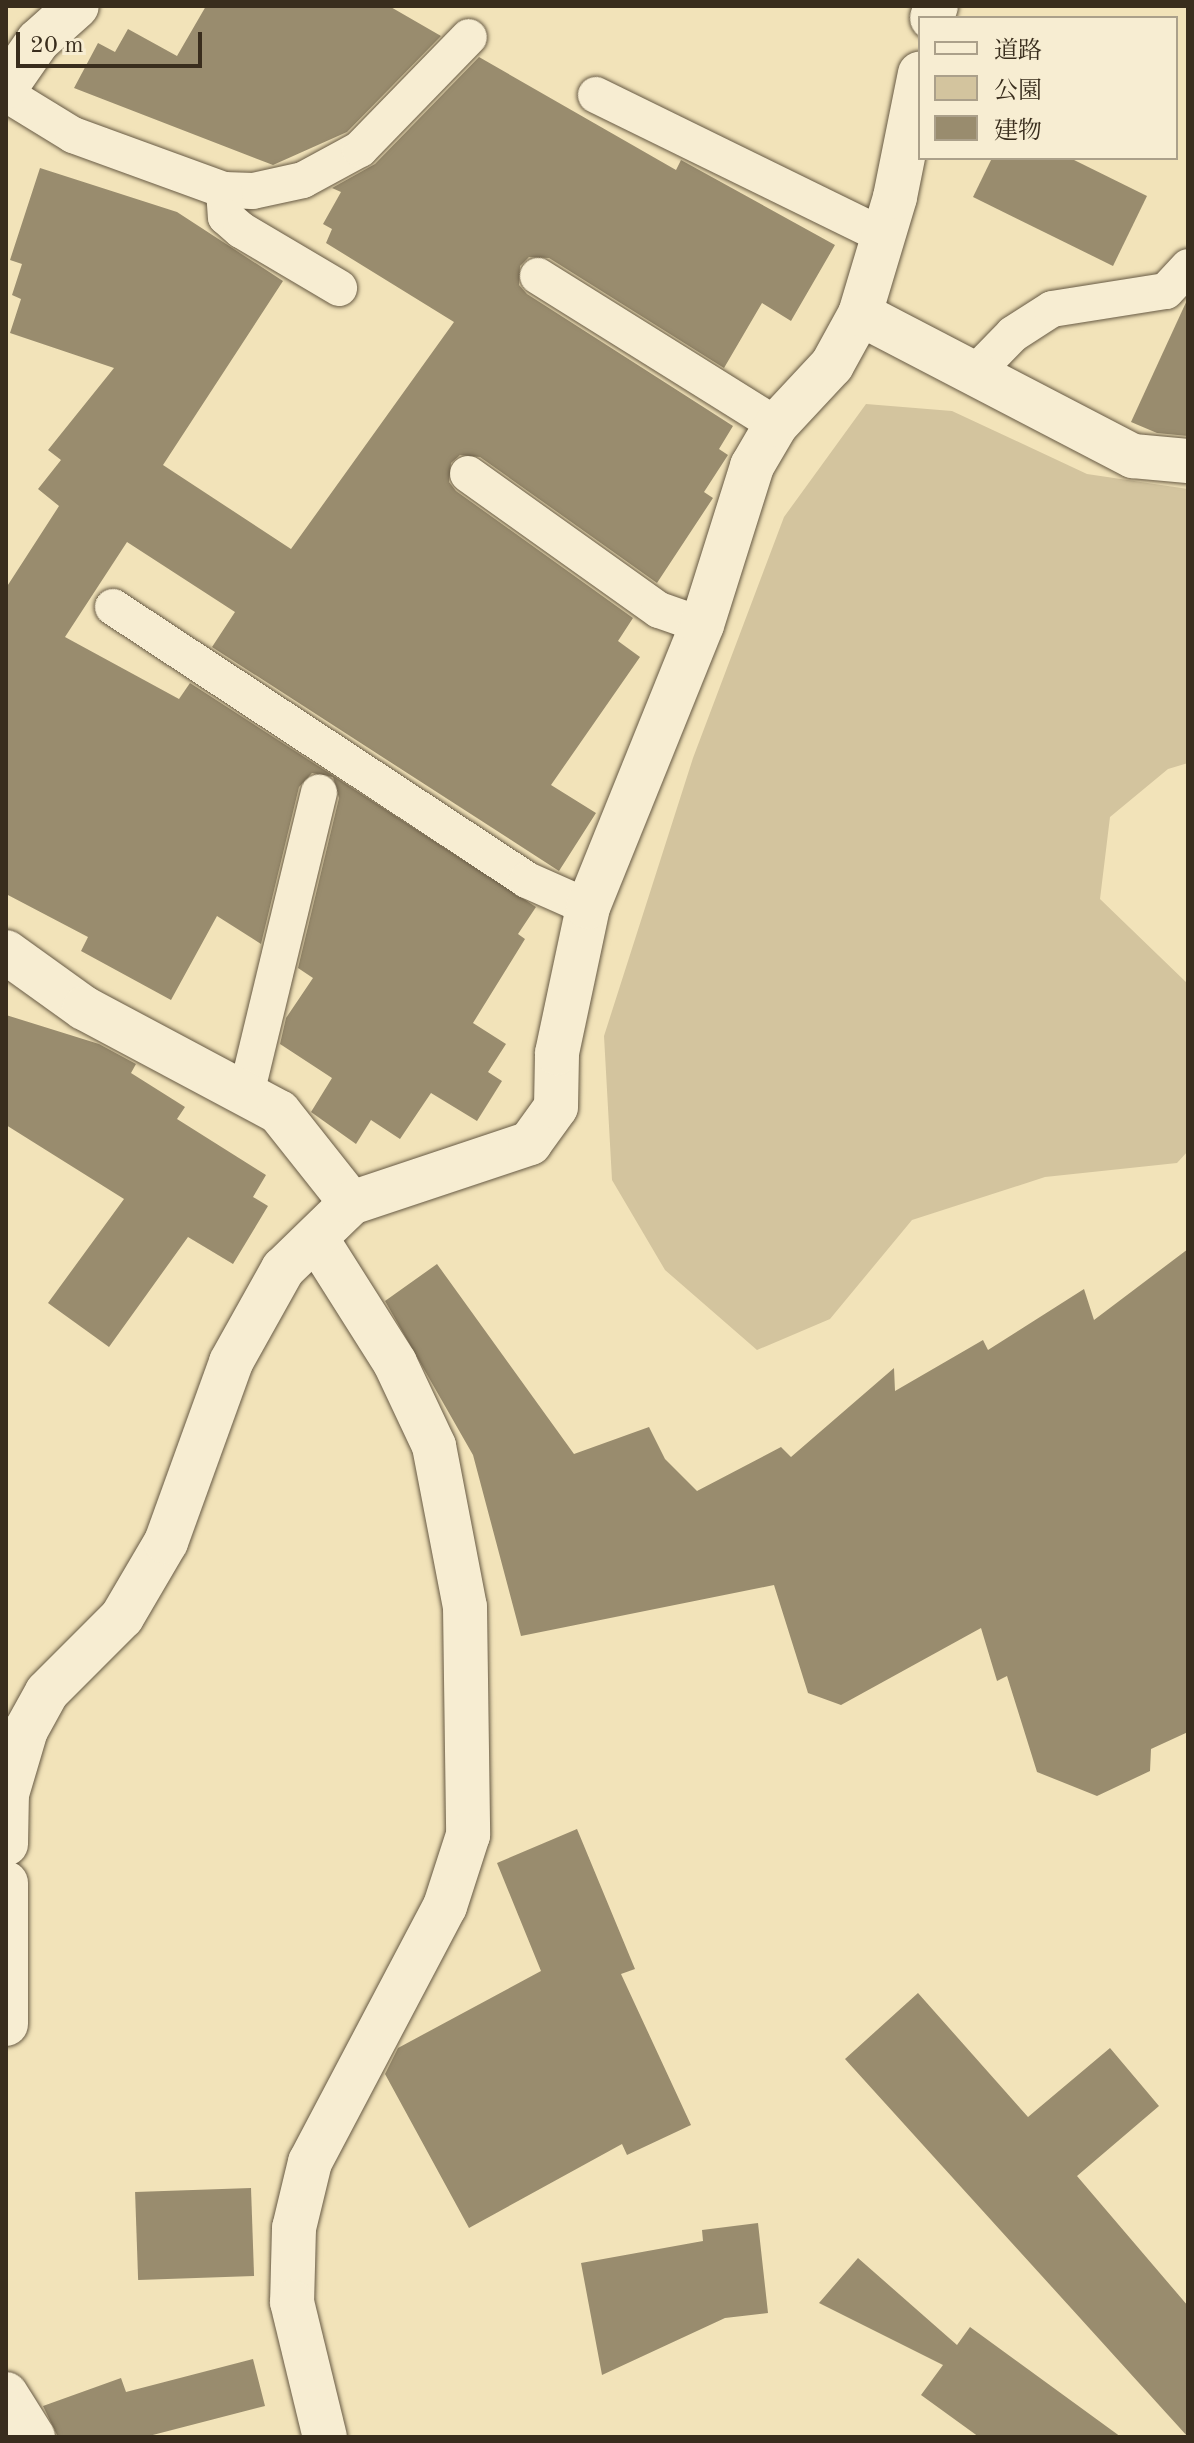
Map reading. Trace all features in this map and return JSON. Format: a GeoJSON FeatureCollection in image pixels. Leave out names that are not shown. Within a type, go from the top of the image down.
{"type":"FeatureCollection","features":[{"type":"Feature","properties":{"kind":"street"},"geometry":{"type":"LineString","coordinates":[[6,87],[38,41],[77,6]]}},
{"type":"Feature","properties":{"kind":"street"},"geometry":{"type":"LineString","coordinates":[[6,1844],[7,1794],[26,1730],[47,1692],[122,1617],[166,1542],[231,1362],[283,1269],[351,1203],[530,1143],[556,1107],[557,1053],[588,907],[702,625],[752,466],[776,425],[832,365],[860,314],[884,236],[918,82]]}},
{"type":"Feature","properties":{"kind":"street"},"geometry":{"type":"LineString","coordinates":[[860,314],[1133,456],[1188,461]]}},
{"type":"Feature","properties":{"kind":"street"},"geometry":{"type":"LineString","coordinates":[[6,952],[84,1008],[247,1090],[279,1112],[351,1203]]}},
{"type":"Feature","properties":{"kind":"street"},"geometry":{"type":"LineString","coordinates":[[316,1238],[395,1363],[434,1446],[449,1505],[465,1607],[468,1835],[445,1906],[310,2162],[294,2228],[292,2302],[325,2437]]}},
{"type":"Feature","properties":{"kind":"street"},"geometry":{"type":"LineString","coordinates":[[6,1883],[6,2024]]}},
{"type":"Feature","properties":{"kind":"street"},"geometry":{"type":"LineString","coordinates":[[6,2394],[33,2437]]}},
{"type":"Feature","properties":{"kind":"lane"},"geometry":{"type":"LineString","coordinates":[[6,94],[73,135],[224,190],[303,180],[360,149],[469,37]]}},
{"type":"Feature","properties":{"kind":"lane"},"geometry":{"type":"LineString","coordinates":[[596,95],[884,236]]}},
{"type":"Feature","properties":{"kind":"lane"},"geometry":{"type":"LineString","coordinates":[[224,190],[226,217],[234,224],[339,288]]}},
{"type":"Feature","properties":{"kind":"lane"},"geometry":{"type":"LineString","coordinates":[[973,375],[1013,334],[1052,309],[1166,291],[1188,267]]}},
{"type":"Feature","properties":{"kind":"lane"},"geometry":{"type":"LineString","coordinates":[[538,276],[776,425]]}},
{"type":"Feature","properties":{"kind":"lane"},"geometry":{"type":"LineString","coordinates":[[468,474],[659,610],[702,625]]}},
{"type":"Feature","properties":{"kind":"lane"},"geometry":{"type":"LineString","coordinates":[[113,607],[527,880],[588,907]]}},
{"type":"Feature","properties":{"kind":"lane"},"geometry":{"type":"LineString","coordinates":[[247,1090],[319,793]]}},
{"type":"Feature","properties":{"kind":"green space"},"geometry":{"type":"Polygon","coordinates":[[[866,404],[952,411],[1087,474],[1188,489],[1188,763],[1168,769],[1110,817],[1100,899],[1188,984],[1188,1151],[1177,1163],[1045,1177],[912,1220],[830,1319],[757,1350],[665,1270],[612,1180],[604,1036],[693,758],[784,517],[866,404]]]}},
{"type":"Feature","properties":{"kind":"building"},"geometry":{"type":"Polygon","coordinates":[[[206,6],[389,6],[441,36],[347,132],[273,165],[74,88],[98,43],[115,52],[128,29],[177,56],[206,6]]]}},
{"type":"Feature","properties":{"kind":"building"},"geometry":{"type":"Polygon","coordinates":[[[479,57],[676,170],[681,160],[835,245],[791,321],[762,303],[724,368],[549,258],[529,257],[520,266],[519,285],[527,294],[733,426],[719,449],[728,455],[704,492],[713,498],[657,583],[480,457],[460,455],[451,463],[449,482],[456,491],[633,618],[618,641],[640,657],[551,785],[596,813],[559,871],[212,647],[235,612],[127,542],[65,637],[179,699],[190,683],[536,907],[518,934],[525,939],[473,1023],[506,1044],[488,1072],[502,1081],[477,1121],[431,1093],[400,1139],[371,1120],[356,1144],[311,1112],[332,1078],[280,1044],[286,1018],[313,978],[298,968],[339,798],[333,777],[312,773],[299,787],[261,944],[217,916],[171,1000],[81,951],[88,937],[6,894],[6,588],[59,506],[38,489],[61,460],[48,450],[114,368],[10,333],[21,299],[12,295],[22,264],[10,260],[40,168],[177,212],[283,281],[163,465],[291,549],[454,322],[326,243],[332,229],[323,224],[341,192],[332,188],[375,164],[479,57]]]}},
{"type":"Feature","properties":{"kind":"building"},"geometry":{"type":"Polygon","coordinates":[[[991,160],[1074,160],[1147,196],[1113,266],[973,197],[991,160]]]}},
{"type":"Feature","properties":{"kind":"building"},"geometry":{"type":"Polygon","coordinates":[[[1188,298],[1188,436],[1157,433],[1131,422],[1188,298]]]}},
{"type":"Feature","properties":{"kind":"building"},"geometry":{"type":"Polygon","coordinates":[[[6,1015],[99,1044],[136,1064],[131,1073],[185,1107],[177,1119],[266,1175],[253,1197],[268,1206],[233,1264],[188,1237],[109,1347],[48,1303],[124,1199],[6,1125],[6,1015]]]}},
{"type":"Feature","properties":{"kind":"building"},"geometry":{"type":"Polygon","coordinates":[[[1188,1249],[1188,1732],[1151,1749],[1150,1771],[1097,1796],[1037,1772],[1007,1676],[997,1681],[981,1628],[841,1705],[808,1693],[774,1585],[521,1636],[473,1455],[385,1301],[437,1264],[574,1454],[649,1427],[665,1459],[697,1491],[781,1447],[791,1457],[894,1368],[895,1391],[983,1340],[988,1350],[1084,1289],[1094,1320],[1188,1249]]]}},
{"type":"Feature","properties":{"kind":"building"},"geometry":{"type":"Polygon","coordinates":[[[577,1829],[635,1969],[621,1974],[691,2125],[627,2155],[622,2144],[469,2228],[385,2074],[398,2048],[541,1971],[497,1863],[577,1829]]]}},
{"type":"Feature","properties":{"kind":"building"},"geometry":{"type":"Polygon","coordinates":[[[918,1993],[1028,2117],[1110,2048],[1159,2106],[1077,2176],[1188,2306],[1188,2437],[845,2059],[918,1993]]]}},
{"type":"Feature","properties":{"kind":"building"},"geometry":{"type":"Polygon","coordinates":[[[251,2188],[254,2276],[138,2280],[135,2192],[251,2188]]]}},
{"type":"Feature","properties":{"kind":"building"},"geometry":{"type":"Polygon","coordinates":[[[758,2223],[768,2313],[725,2318],[602,2375],[581,2263],[703,2241],[702,2230],[758,2223]]]}},
{"type":"Feature","properties":{"kind":"building"},"geometry":{"type":"Polygon","coordinates":[[[858,2258],[957,2345],[970,2327],[1121,2437],[979,2437],[921,2395],[943,2365],[819,2303],[858,2258]]]}},
{"type":"Feature","properties":{"kind":"building"},"geometry":{"type":"Polygon","coordinates":[[[253,2359],[265,2406],[145,2437],[58,2437],[43,2406],[121,2378],[126,2392],[253,2359]]]}}]}
